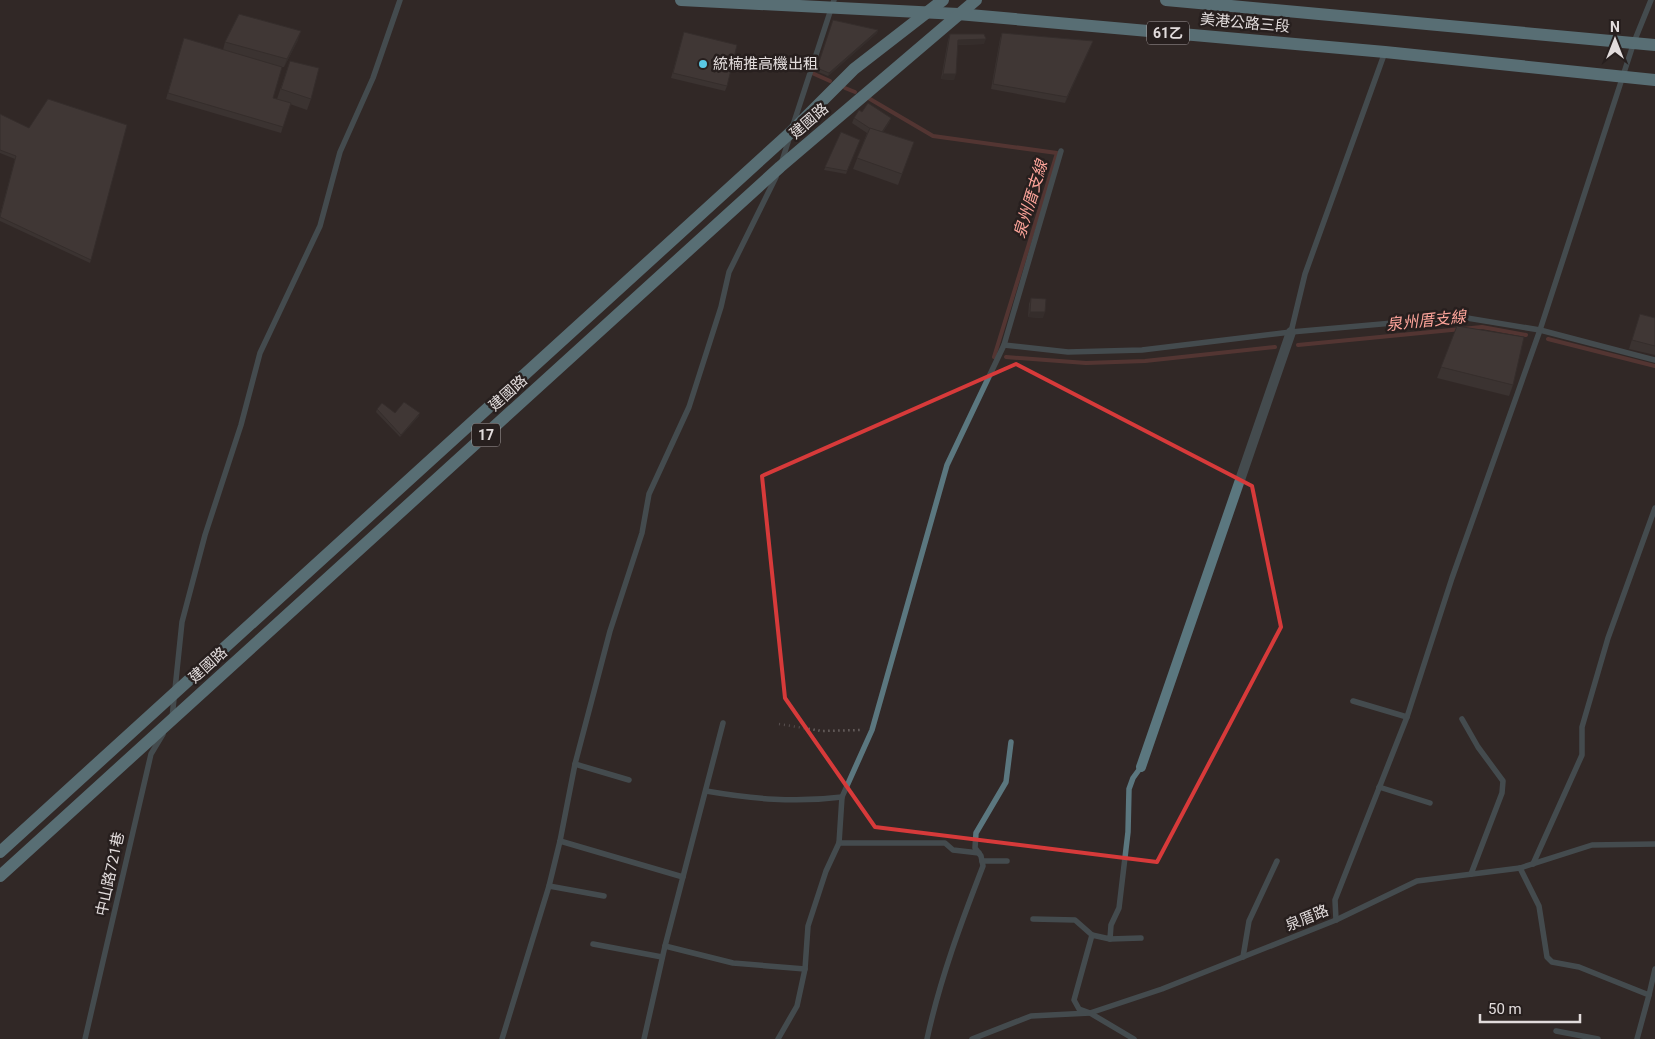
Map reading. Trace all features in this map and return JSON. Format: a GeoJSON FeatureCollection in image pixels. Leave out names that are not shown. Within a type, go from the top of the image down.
{"type":"FeatureCollection","features":[{"type":"Feature","properties":{"kind":"main road","name":"美港公路三段"},"geometry":{"type":"LineString","coordinates":[[681,0],[833,4],[958,14],[1384,52],[1655,80]]}},
{"type":"Feature","properties":{"kind":"main road","name":"建國路"},"geometry":{"type":"LineString","coordinates":[[0,852],[790,133],[854,69],[943,0]]}},
{"type":"Feature","properties":{"kind":"main road","name":"建國路"},"geometry":{"type":"LineString","coordinates":[[0,876],[780,167],[976,0]]}},
{"type":"Feature","properties":{"kind":"main road","name":"美港公路三段"},"geometry":{"type":"LineString","coordinates":[[1166,0],[1655,45]]}},
{"type":"Feature","properties":{"kind":"street"},"geometry":{"type":"LineString","coordinates":[[1141,767],[1291,332]]}},
{"type":"Feature","properties":{"kind":"lane"},"geometry":{"type":"LineString","coordinates":[[172,719],[184,612],[205,535],[241,425],[260,353],[320,226],[340,152],[373,78],[400,0]]}},
{"type":"Feature","properties":{"kind":"lane"},"geometry":{"type":"LineString","coordinates":[[1336,920],[1335,900],[1407,717],[1452,578],[1540,330],[1634,42],[1651,0]]}},
{"type":"Feature","properties":{"kind":"lane"},"geometry":{"type":"LineString","coordinates":[[502,1039],[548,886],[560,841],[575,764],[610,631],[642,533],[649,494],[689,407],[721,308],[729,272],[780,167],[833,4]]}},
{"type":"Feature","properties":{"kind":"lane"},"geometry":{"type":"LineString","coordinates":[[1291,332],[1305,274],[1384,52]]}},
{"type":"Feature","properties":{"kind":"lane"},"geometry":{"type":"LineString","coordinates":[[778,1039],[797,1006],[805,969],[808,926],[826,871],[839,843],[842,797],[872,730],[947,465],[1004,345],[1061,151]]}},
{"type":"Feature","properties":{"kind":"lane"},"geometry":{"type":"LineString","coordinates":[[1004,345],[1068,352],[1142,350],[1291,332],[1461,316],[1540,330],[1655,360]]}},
{"type":"Feature","properties":{"kind":"lane"},"geometry":{"type":"LineString","coordinates":[[1533,864],[1582,755],[1582,727],[1584,718],[1608,638],[1655,508]]}},
{"type":"Feature","properties":{"kind":"lane"},"geometry":{"type":"LineString","coordinates":[[1353,701],[1407,717]]}},
{"type":"Feature","properties":{"kind":"lane","name":"中山路721巷"},"geometry":{"type":"LineString","coordinates":[[85,1039],[151,754],[172,719]]}},
{"type":"Feature","properties":{"kind":"lane"},"geometry":{"type":"LineString","coordinates":[[1462,719],[1478,747],[1503,781],[1502,793],[1471,874]]}},
{"type":"Feature","properties":{"kind":"lane"},"geometry":{"type":"LineString","coordinates":[[644,1039],[662,957],[723,723]]}},
{"type":"Feature","properties":{"kind":"lane"},"geometry":{"type":"LineString","coordinates":[[927,1039],[935,1002],[959,927],[983,866],[979,853],[974,848],[976,833],[1006,782],[1011,742]]}},
{"type":"Feature","properties":{"kind":"lane"},"geometry":{"type":"LineString","coordinates":[[575,764],[629,780]]}},
{"type":"Feature","properties":{"kind":"lane"},"geometry":{"type":"LineString","coordinates":[[1110,939],[1111,925],[1119,908],[1128,832],[1128,789],[1141,767]]}},
{"type":"Feature","properties":{"kind":"lane"},"geometry":{"type":"LineString","coordinates":[[1379,787],[1430,803]]}},
{"type":"Feature","properties":{"kind":"lane"},"geometry":{"type":"LineString","coordinates":[[706,791],[805,802],[842,797]]}},
{"type":"Feature","properties":{"kind":"lane"},"geometry":{"type":"LineString","coordinates":[[560,841],[683,877]]}},
{"type":"Feature","properties":{"kind":"lane"},"geometry":{"type":"LineString","coordinates":[[839,843],[945,843],[954,850],[979,853]]}},
{"type":"Feature","properties":{"kind":"lane","name":"泉厝路"},"geometry":{"type":"LineString","coordinates":[[972,1039],[1010,1022],[1031,1016],[1090,1013],[1162,989],[1336,920],[1416,881],[1520,868],[1592,845],[1655,844]]}},
{"type":"Feature","properties":{"kind":"lane"},"geometry":{"type":"LineString","coordinates":[[982,861],[1007,861]]}},
{"type":"Feature","properties":{"kind":"lane"},"geometry":{"type":"LineString","coordinates":[[1244,957],[1249,922],[1277,861]]}},
{"type":"Feature","properties":{"kind":"lane"},"geometry":{"type":"LineString","coordinates":[[1520,868],[1539,906],[1547,957],[1552,962],[1579,967],[1649,995]]}},
{"type":"Feature","properties":{"kind":"lane"},"geometry":{"type":"LineString","coordinates":[[548,886],[604,896]]}},
{"type":"Feature","properties":{"kind":"lane"},"geometry":{"type":"LineString","coordinates":[[1033,919],[1075,920],[1092,935],[1110,939],[1141,938]]}},
{"type":"Feature","properties":{"kind":"lane"},"geometry":{"type":"LineString","coordinates":[[1092,935],[1074,1000],[1079,1009],[1090,1013],[1134,1039]]}},
{"type":"Feature","properties":{"kind":"lane"},"geometry":{"type":"LineString","coordinates":[[593,944],[662,957]]}},
{"type":"Feature","properties":{"kind":"lane"},"geometry":{"type":"LineString","coordinates":[[665,946],[733,963],[805,969]]}},
{"type":"Feature","properties":{"kind":"lane"},"geometry":{"type":"LineString","coordinates":[[1637,1039],[1655,969]]}},
{"type":"Feature","properties":{"kind":"lane"},"geometry":{"type":"LineString","coordinates":[[1556,1031],[1598,1039]]}},
{"type":"Feature","properties":{"kind":"path"},"geometry":{"type":"LineString","coordinates":[[779,724],[822,731],[872,730]]}},
{"type":"Feature","properties":{"kind":"highlighted area"},"geometry":{"type":"Polygon","coordinates":[[[1016,364],[1252,486],[1281,627],[1157,862],[875,827],[785,698],[762,476],[1016,364]]]}},
{"type":"Feature","properties":{"kind":"building"},"geometry":{"type":"Polygon","coordinates":[[[239,14],[301,31],[287,59],[225,42],[239,14]]]}},
{"type":"Feature","properties":{"kind":"building"},"geometry":{"type":"Polygon","coordinates":[[[833,20],[878,30],[829,73],[817,68],[833,20]]]}},
{"type":"Feature","properties":{"kind":"building","name":"統楠推高機出租"},"geometry":{"type":"Polygon","coordinates":[[[684,32],[737,45],[727,86],[673,73],[684,32]]]}},
{"type":"Feature","properties":{"kind":"building"},"geometry":{"type":"Polygon","coordinates":[[[1002,33],[1093,41],[1067,97],[993,84],[1002,33]]]}},
{"type":"Feature","properties":{"kind":"building"},"geometry":{"type":"Polygon","coordinates":[[[950,34],[984,34],[986,39],[958,40],[956,74],[943,74],[950,34]]]}},
{"type":"Feature","properties":{"kind":"building"},"geometry":{"type":"Polygon","coordinates":[[[184,38],[282,67],[273,98],[291,103],[283,127],[168,93],[184,38]]]}},
{"type":"Feature","properties":{"kind":"building"},"geometry":{"type":"Polygon","coordinates":[[[290,61],[319,68],[311,99],[281,89],[290,61]]]}},
{"type":"Feature","properties":{"kind":"building"},"geometry":{"type":"Polygon","coordinates":[[[48,99],[127,125],[91,260],[0,217],[16,156],[0,150],[0,114],[29,128],[48,99]]]}},
{"type":"Feature","properties":{"kind":"building"},"geometry":{"type":"Polygon","coordinates":[[[868,103],[891,118],[882,132],[871,129],[854,118],[859,110],[862,112],[868,103]]]}},
{"type":"Feature","properties":{"kind":"building"},"geometry":{"type":"Polygon","coordinates":[[[870,128],[914,142],[902,174],[857,158],[870,128]]]}},
{"type":"Feature","properties":{"kind":"building"},"geometry":{"type":"Polygon","coordinates":[[[841,132],[860,140],[847,171],[825,167],[841,132]]]}},
{"type":"Feature","properties":{"kind":"building"},"geometry":{"type":"Polygon","coordinates":[[[1031,298],[1046,299],[1045,312],[1030,312],[1031,298]]]}},
{"type":"Feature","properties":{"kind":"building"},"geometry":{"type":"Polygon","coordinates":[[[1640,314],[1655,318],[1655,346],[1632,340],[1640,314]]]}},
{"type":"Feature","properties":{"kind":"building"},"geometry":{"type":"Polygon","coordinates":[[[1457,326],[1524,337],[1513,385],[1441,367],[1457,326]]]}},
{"type":"Feature","properties":{"kind":"building"},"geometry":{"type":"Polygon","coordinates":[[[404,402],[420,413],[401,435],[377,409],[382,403],[395,413],[404,402]]]}},
{"type":"Feature","properties":{"kind":"waterway","name":"泉州厝支線"},"geometry":{"type":"LineString","coordinates":[[813,71],[812,73],[830,81]]}},
{"type":"Feature","properties":{"kind":"waterway","name":"泉州厝支線"},"geometry":{"type":"LineString","coordinates":[[845,88],[855,92]]}},
{"type":"Feature","properties":{"kind":"waterway","name":"泉州厝支線"},"geometry":{"type":"LineString","coordinates":[[870,99],[933,136],[1057,153],[994,357]]}},
{"type":"Feature","properties":{"kind":"waterway","name":"泉州厝支線"},"geometry":{"type":"LineString","coordinates":[[1298,345],[1482,327],[1526,335]]}},
{"type":"Feature","properties":{"kind":"waterway","name":"泉州厝支線"},"geometry":{"type":"LineString","coordinates":[[1548,339],[1655,366]]}},
{"type":"Feature","properties":{"kind":"waterway","name":"泉州厝支線"},"geometry":{"type":"LineString","coordinates":[[1006,357],[1086,363],[1145,361],[1275,347]]}},
{"type":"Feature","properties":{"kind":"place","name":"統楠推高機出租"},"geometry":{"type":"Point","coordinates":[703,64]}}]}
